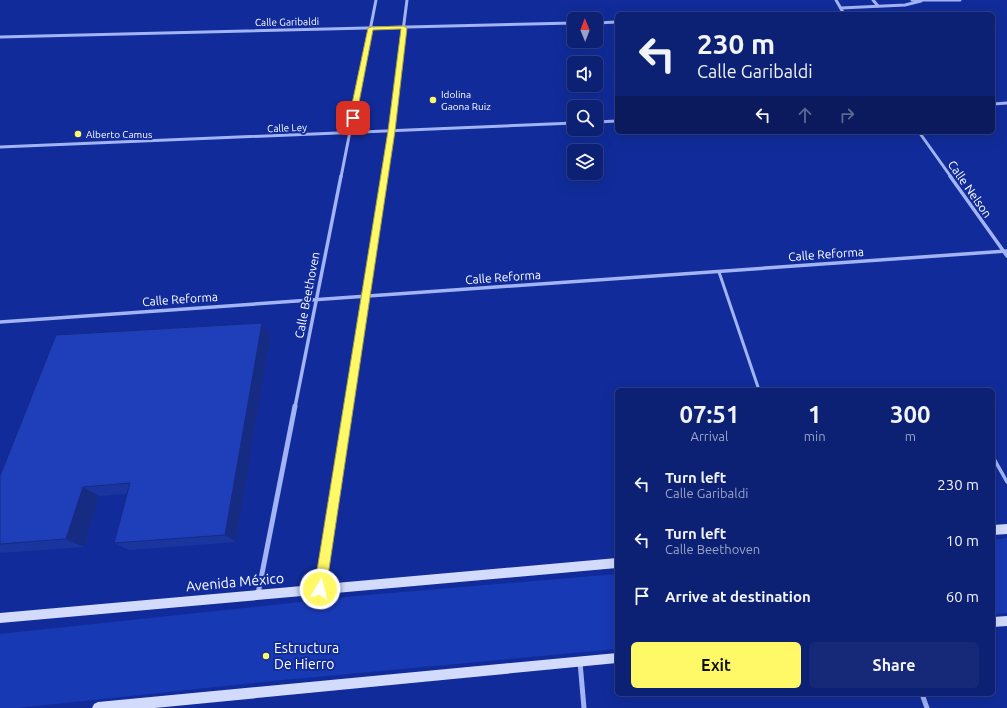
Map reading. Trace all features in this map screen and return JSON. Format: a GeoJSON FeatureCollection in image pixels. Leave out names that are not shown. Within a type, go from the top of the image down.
{"type":"FeatureCollection","features":[{"type":"Feature","properties":{"kind":"main road"},"geometry":{"type":"LineString","coordinates":[[995,530],[1007,528]]}},
{"type":"Feature","properties":{"kind":"main road","name":"Avenida México"},"geometry":{"type":"LineString","coordinates":[[0,618],[615,563]]}},
{"type":"Feature","properties":{"kind":"main road"},"geometry":{"type":"LineString","coordinates":[[995,622],[1007,621]]}},
{"type":"Feature","properties":{"kind":"main road"},"geometry":{"type":"LineString","coordinates":[[98,708],[615,658]]}},
{"type":"Feature","properties":{"kind":"street","name":"Calle Beethoven"},"geometry":{"type":"LineString","coordinates":[[258,595],[376,0]]}},
{"type":"Feature","properties":{"kind":"street"},"geometry":{"type":"LineString","coordinates":[[320,589],[391,131],[407,0]]}},
{"type":"Feature","properties":{"kind":"street"},"geometry":{"type":"LineString","coordinates":[[836,0],[841,0]]}},
{"type":"Feature","properties":{"kind":"street"},"geometry":{"type":"LineString","coordinates":[[836,0],[843,12]]}},
{"type":"Feature","properties":{"kind":"street"},"geometry":{"type":"LineString","coordinates":[[873,0],[878,6]]}},
{"type":"Feature","properties":{"kind":"street"},"geometry":{"type":"LineString","coordinates":[[912,0],[960,0]]}},
{"type":"Feature","properties":{"kind":"street"},"geometry":{"type":"LineString","coordinates":[[841,8],[905,5],[921,1]]}},
{"type":"Feature","properties":{"kind":"street"},"geometry":{"type":"LineString","coordinates":[[603,23],[615,22]]}},
{"type":"Feature","properties":{"kind":"street","name":"Calle Garibaldi"},"geometry":{"type":"LineString","coordinates":[[0,37],[567,24]]}},
{"type":"Feature","properties":{"kind":"street"},"geometry":{"type":"LineString","coordinates":[[995,104],[1007,103]]}},
{"type":"Feature","properties":{"kind":"street"},"geometry":{"type":"LineString","coordinates":[[603,122],[615,121]]}},
{"type":"Feature","properties":{"kind":"street","name":"Calle Ley"},"geometry":{"type":"LineString","coordinates":[[0,147],[567,123]]}},
{"type":"Feature","properties":{"kind":"street","name":"Calle Nelson"},"geometry":{"type":"LineString","coordinates":[[920,134],[1007,256]]}},
{"type":"Feature","properties":{"kind":"street","name":"Calle Reforma"},"geometry":{"type":"LineString","coordinates":[[0,322],[1005,252]]}},
{"type":"Feature","properties":{"kind":"street"},"geometry":{"type":"LineString","coordinates":[[580,662],[584,708]]}},
{"type":"Feature","properties":{"kind":"street"},"geometry":{"type":"LineString","coordinates":[[923,696],[927,708]]}},
{"type":"Feature","properties":{"kind":"lane"},"geometry":{"type":"LineString","coordinates":[[718,272],[758,388]]}},
{"type":"Feature","properties":{"kind":"lane"},"geometry":{"type":"LineString","coordinates":[[995,461],[1007,482]]}},
{"type":"Feature","properties":{"kind":"shaded area"},"geometry":{"type":"Polygon","coordinates":[[[1007,538],[1007,613],[995,614],[995,540],[1007,538]]]}},
{"type":"Feature","properties":{"kind":"shaded area"},"geometry":{"type":"Polygon","coordinates":[[[615,574],[615,649],[283,680],[17,708],[0,708],[0,634],[356,596],[615,574]]]}},
{"type":"Feature","properties":{"kind":"building"},"geometry":{"type":"Polygon","coordinates":[[[262,323],[225,535],[114,543],[130,483],[83,487],[66,539],[0,544],[0,476],[56,335],[262,323]]]}},
{"type":"Feature","properties":{"kind":"place","name":"Idolina Gaona Ruiz"},"geometry":{"type":"Point","coordinates":[433,100]}},
{"type":"Feature","properties":{"kind":"place","name":"Alberto Camus"},"geometry":{"type":"Point","coordinates":[78,134]}},
{"type":"Feature","properties":{"kind":"place","name":"Estructura De Hierro"},"geometry":{"type":"Point","coordinates":[266,656]}},
{"type":"Feature","properties":{"kind":"route"},"geometry":{"type":"LineString","coordinates":[[320,589],[391,131],[404,28],[371,28],[353,118]]}}]}
